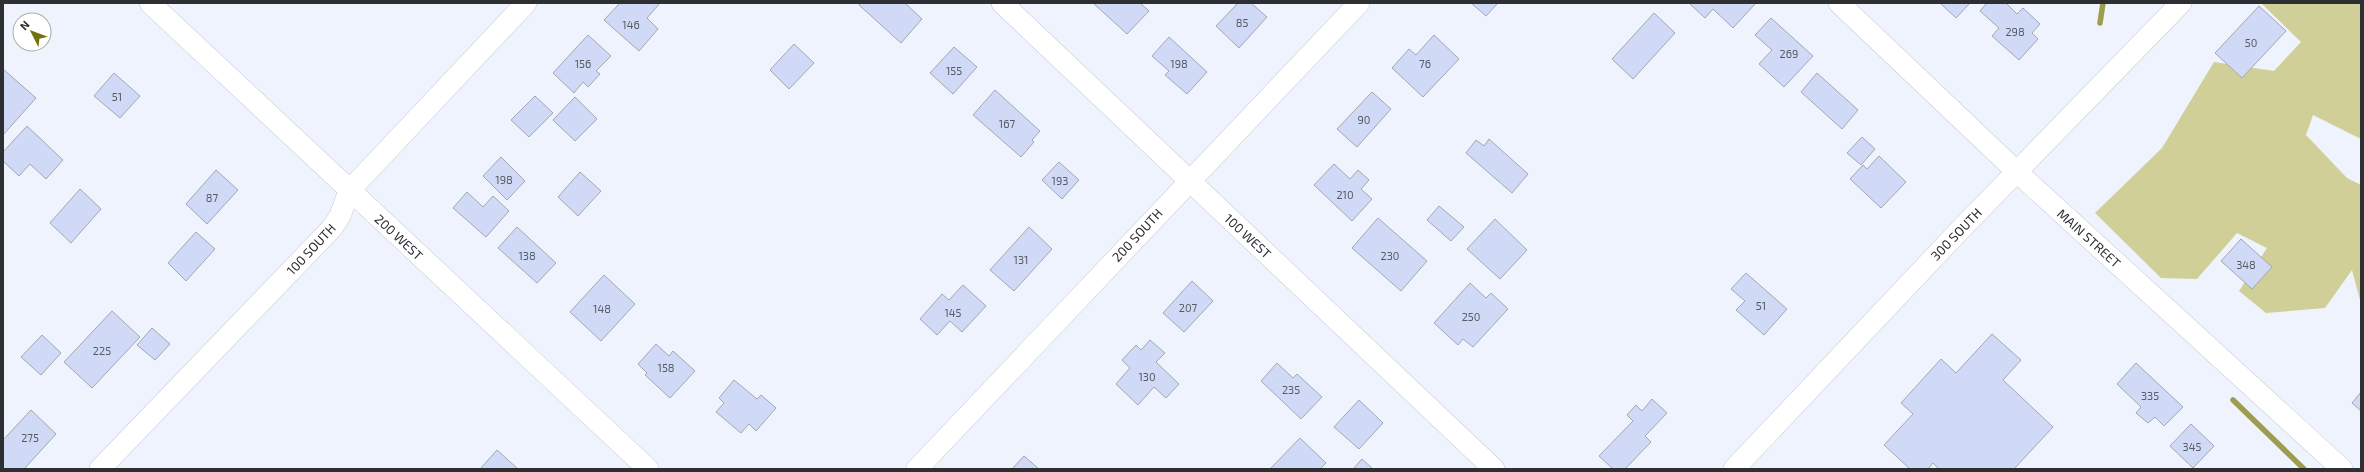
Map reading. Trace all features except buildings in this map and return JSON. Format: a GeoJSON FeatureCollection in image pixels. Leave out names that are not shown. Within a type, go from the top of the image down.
{"type":"FeatureCollection","features":[{"type":"Feature","properties":{"kind":"street","name":"200 WEST"},"geometry":{"type":"LineString","coordinates":[[150,3],[349,191],[648,469]]}},
{"type":"Feature","properties":{"kind":"street","name":"100 SOUTH"},"geometry":{"type":"LineString","coordinates":[[100,469],[332,228],[340,216],[349,191],[526,3]]}},
{"type":"Feature","properties":{"kind":"street","name":"100 WEST"},"geometry":{"type":"LineString","coordinates":[[1002,3],[1494,469]]}},
{"type":"Feature","properties":{"kind":"street","name":"200 SOUTH"},"geometry":{"type":"LineString","coordinates":[[917,469],[1189,180],[1359,3]]}},
{"type":"Feature","properties":{"kind":"street","name":"MAIN STREET"},"geometry":{"type":"LineString","coordinates":[[1839,3],[2016,171],[2342,469]]}},
{"type":"Feature","properties":{"kind":"street","name":"300 SOUTH"},"geometry":{"type":"LineString","coordinates":[[1734,469],[2016,171],[2181,3]]}},
{"type":"Feature","properties":{"kind":"shaded area"},"geometry":{"type":"Polygon","coordinates":[[[2261,3],[2361,3],[2361,139],[2313,115],[2306,135],[2347,178],[2361,185],[2361,304],[2352,270],[2325,308],[2266,313],[2239,291],[2267,248],[2237,233],[2197,279],[2161,278],[2095,213],[2162,148],[2214,62],[2274,71],[2301,42],[2261,3]]]}},
{"type":"Feature","properties":{"kind":"waterway"},"geometry":{"type":"LineString","coordinates":[[2100,23],[2103,3]]}},
{"type":"Feature","properties":{"kind":"waterway"},"geometry":{"type":"LineString","coordinates":[[2233,400],[2304,469]]}}]}
